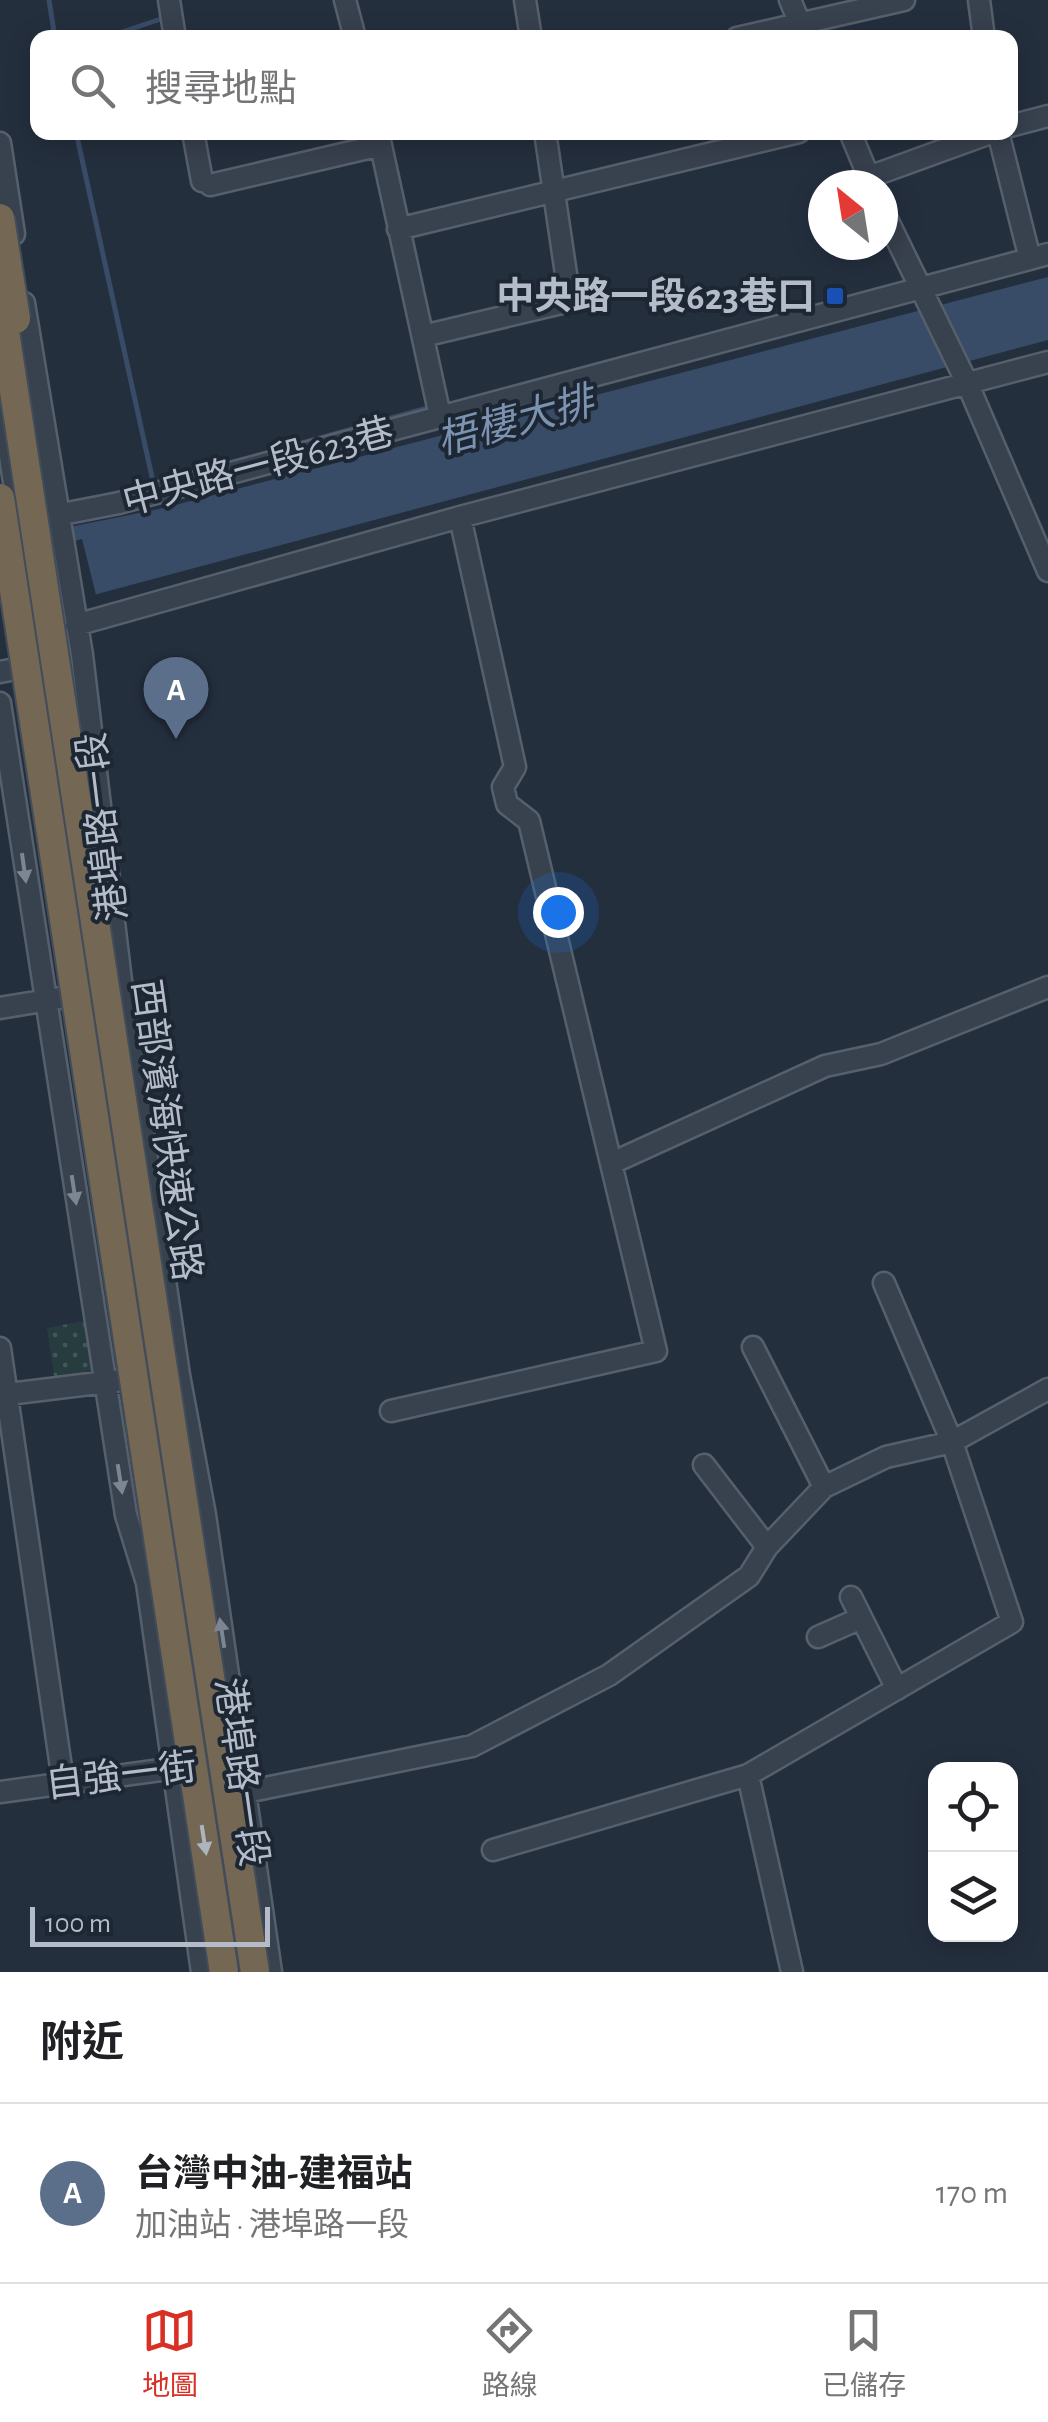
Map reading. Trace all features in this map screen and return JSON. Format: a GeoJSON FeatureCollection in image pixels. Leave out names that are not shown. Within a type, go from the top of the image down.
{"type":"FeatureCollection","features":[{"type":"Feature","properties":{"kind":"highway"},"geometry":{"type":"LineString","coordinates":[[0,218],[99,856],[105,905],[102,948]]}},
{"type":"Feature","properties":{"kind":"highway","name":"西部濱海快速公路"},"geometry":{"type":"LineString","coordinates":[[0,299],[102,948],[255,1972]]}},
{"type":"Feature","properties":{"kind":"highway","name":"西部濱海快速公路"},"geometry":{"type":"LineString","coordinates":[[0,498],[224,1972]]}},
{"type":"Feature","properties":{"kind":"highway"},"geometry":{"type":"LineString","coordinates":[[0,607],[27,787],[55,910],[72,958]]}},
{"type":"Feature","properties":{"kind":"street"},"geometry":{"type":"LineString","coordinates":[[168,0],[174,30]]}},
{"type":"Feature","properties":{"kind":"street"},"geometry":{"type":"LineString","coordinates":[[346,0],[353,30]]}},
{"type":"Feature","properties":{"kind":"street"},"geometry":{"type":"LineString","coordinates":[[525,0],[530,30]]}},
{"type":"Feature","properties":{"kind":"street"},"geometry":{"type":"LineString","coordinates":[[790,0],[803,30],[904,0]]}},
{"type":"Feature","properties":{"kind":"street"},"geometry":{"type":"LineString","coordinates":[[979,0],[983,30]]}},
{"type":"Feature","properties":{"kind":"street"},"geometry":{"type":"LineString","coordinates":[[1018,124],[1048,116]]}},
{"type":"Feature","properties":{"kind":"street"},"geometry":{"type":"LineString","coordinates":[[195,140],[206,183],[376,140]]}},
{"type":"Feature","properties":{"kind":"street"},"geometry":{"type":"LineString","coordinates":[[380,140],[440,416]]}},
{"type":"Feature","properties":{"kind":"street"},"geometry":{"type":"LineString","coordinates":[[422,336],[570,301],[546,140]]}},
{"type":"Feature","properties":{"kind":"street"},"geometry":{"type":"LineString","coordinates":[[398,228],[765,140]]}},
{"type":"Feature","properties":{"kind":"street"},"geometry":{"type":"LineString","coordinates":[[853,140],[866,170]]}},
{"type":"Feature","properties":{"kind":"street"},"geometry":{"type":"LineString","coordinates":[[898,170],[975,140]]}},
{"type":"Feature","properties":{"kind":"street"},"geometry":{"type":"LineString","coordinates":[[998,140],[1039,256]]}},
{"type":"Feature","properties":{"kind":"street","name":"港埠路一段"},"geometry":{"type":"LineString","coordinates":[[0,143],[82,656],[122,989],[271,1972]]}},
{"type":"Feature","properties":{"kind":"street"},"geometry":{"type":"LineString","coordinates":[[898,243],[964,377],[1048,571]]}},
{"type":"Feature","properties":{"kind":"street","name":"中央路一段623巷"},"geometry":{"type":"LineString","coordinates":[[10,522],[60,516],[922,295],[1039,256]]}},
{"type":"Feature","properties":{"kind":"street"},"geometry":{"type":"LineString","coordinates":[[76,625],[964,377],[1048,362]]}},
{"type":"Feature","properties":{"kind":"street","name":"港埠路一段"},"geometry":{"type":"LineString","coordinates":[[0,392],[10,522],[43,664],[157,1432],[147,1583]]}},
{"type":"Feature","properties":{"kind":"street"},"geometry":{"type":"LineString","coordinates":[[390,1412],[656,1351],[529,822],[507,804],[503,787],[515,766],[460,517]]}},
{"type":"Feature","properties":{"kind":"street"},"geometry":{"type":"LineString","coordinates":[[0,672],[82,656]]}},
{"type":"Feature","properties":{"kind":"street","name":"港埠路一段"},"geometry":{"type":"LineString","coordinates":[[0,702],[43,1002],[126,1515],[147,1583],[202,1972]]}},
{"type":"Feature","properties":{"kind":"street"},"geometry":{"type":"LineString","coordinates":[[612,1163],[825,1066],[882,1054],[1048,988]]}},
{"type":"Feature","properties":{"kind":"street"},"geometry":{"type":"LineString","coordinates":[[0,1008],[122,989]]}},
{"type":"Feature","properties":{"kind":"street"},"geometry":{"type":"LineString","coordinates":[[493,1850],[748,1775],[1012,1622],[952,1442],[884,1283]]}},
{"type":"Feature","properties":{"kind":"street"},"geometry":{"type":"LineString","coordinates":[[753,1347],[824,1488]]}},
{"type":"Feature","properties":{"kind":"street"},"geometry":{"type":"LineString","coordinates":[[0,1348],[3,1395],[63,1781]]}},
{"type":"Feature","properties":{"kind":"street"},"geometry":{"type":"LineString","coordinates":[[3,1395],[179,1375]]}},
{"type":"Feature","properties":{"kind":"street"},"geometry":{"type":"LineString","coordinates":[[246,1792],[472,1746],[610,1675],[749,1576],[767,1547],[824,1488],[886,1457],[952,1442],[1048,1390]]}},
{"type":"Feature","properties":{"kind":"street","name":"港埠路一段"},"geometry":{"type":"LineString","coordinates":[[157,1432],[213,1571]]}},
{"type":"Feature","properties":{"kind":"street"},"geometry":{"type":"LineString","coordinates":[[704,1465],[767,1547]]}},
{"type":"Feature","properties":{"kind":"street"},"geometry":{"type":"LineString","coordinates":[[851,1597],[897,1689]]}},
{"type":"Feature","properties":{"kind":"street"},"geometry":{"type":"LineString","coordinates":[[818,1637],[862,1618]]}},
{"type":"Feature","properties":{"kind":"street","name":"自強一街"},"geometry":{"type":"LineString","coordinates":[[0,1792],[241,1760]]}},
{"type":"Feature","properties":{"kind":"street"},"geometry":{"type":"LineString","coordinates":[[748,1775],[792,1972]]}},
{"type":"Feature","properties":{"kind":"green space"},"geometry":{"type":"Polygon","coordinates":[[[94,1319],[104,1383],[56,1389],[47,1328],[94,1319]]]}},
{"type":"Feature","properties":{"kind":"water","name":"梧棲大排"},"geometry":{"type":"Polygon","coordinates":[[[1048,277],[1048,340],[0,620],[0,541],[164,508],[1048,277]]]}},
{"type":"Feature","properties":{"kind":"pier"},"geometry":{"type":"Polygon","coordinates":[[[82,539],[97,599],[0,625],[0,560],[82,539]]]}},
{"type":"Feature","properties":{"kind":"waterway"},"geometry":{"type":"LineString","coordinates":[[49,0],[54,30]]}},
{"type":"Feature","properties":{"kind":"waterway"},"geometry":{"type":"LineString","coordinates":[[128,30],[161,19]]}},
{"type":"Feature","properties":{"kind":"waterway"},"geometry":{"type":"LineString","coordinates":[[78,140],[154,486]]}},
{"type":"Feature","properties":{"kind":"waterway","name":"梧棲大排"},"geometry":{"type":"LineString","coordinates":[[270,452],[431,407]]}},
{"type":"Feature","properties":{"kind":"place","name":"中央路一段623巷口"},"geometry":{"type":"Point","coordinates":[835,296]}},
{"type":"Feature","properties":{"kind":"place","name":"台灣中油-建福站"},"geometry":{"type":"Point","coordinates":[176,739]}}]}
